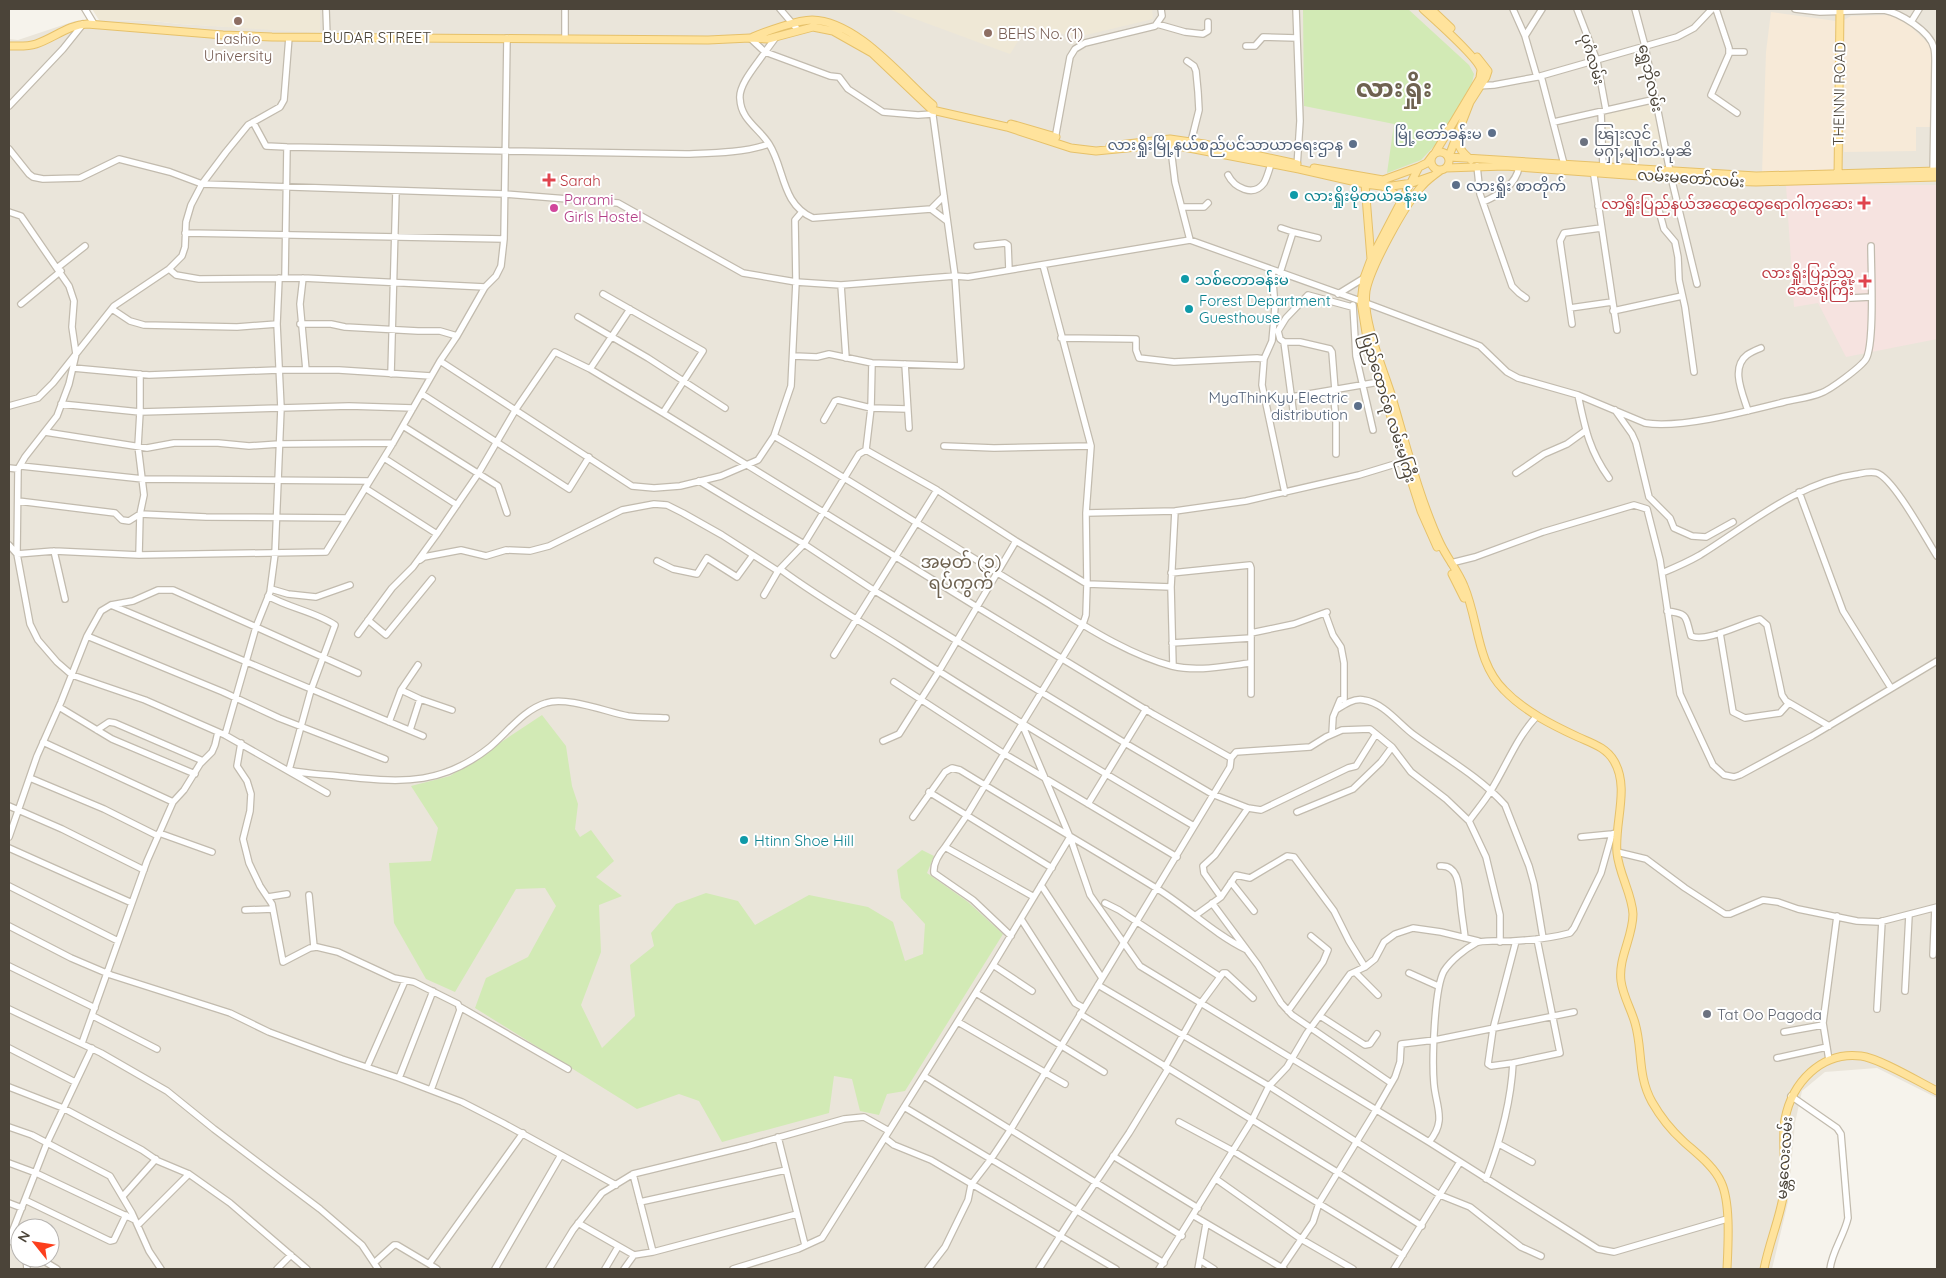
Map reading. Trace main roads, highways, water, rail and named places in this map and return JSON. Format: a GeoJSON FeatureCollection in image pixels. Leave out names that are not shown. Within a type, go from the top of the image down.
{"type":"FeatureCollection","features":[{"type":"Feature","properties":{"kind":"main road"},"geometry":{"type":"LineString","coordinates":[[1423,9],[1478,64],[1481,71],[1477,86],[1449,156],[1449,163],[1443,169],[1433,166],[1431,160],[1434,154],[1442,152],[1449,156]]}},
{"type":"Feature","properties":{"kind":"main road"},"geometry":{"type":"LineString","coordinates":[[1431,9],[1488,70],[1486,77],[1477,86]]}},
{"type":"Feature","properties":{"kind":"main road","name":"THEINNI ROAD"},"geometry":{"type":"LineString","coordinates":[[1838,177],[1840,10]]}},
{"type":"Feature","properties":{"kind":"main road","name":"BUDAR STREET"},"geometry":{"type":"LineString","coordinates":[[9,46],[36,44],[73,26],[83,24],[223,35],[289,37],[708,40],[750,38]]}},
{"type":"Feature","properties":{"kind":"main road"},"geometry":{"type":"LineString","coordinates":[[750,38],[768,39],[796,27]]}},
{"type":"Feature","properties":{"kind":"main road"},"geometry":{"type":"LineString","coordinates":[[750,38],[796,27],[818,27],[833,31],[872,54],[915,95],[934,110],[1055,139],[1071,148],[1096,151],[1170,142],[1191,142],[1365,184],[1392,186],[1412,183],[1432,176]]}},
{"type":"Feature","properties":{"kind":"main road","name":"ပြည်ထောင်စု လမ်းမကြီး"},"geometry":{"type":"LineString","coordinates":[[1477,86],[1434,154],[1427,163],[1419,167],[1371,259],[1364,278],[1360,301],[1368,346],[1428,530],[1461,590],[1480,638]]}},
{"type":"Feature","properties":{"kind":"main road"},"geometry":{"type":"LineString","coordinates":[[1456,137],[1463,153],[1472,160]]}},
{"type":"Feature","properties":{"kind":"main road"},"geometry":{"type":"LineString","coordinates":[[1170,142],[1271,164],[1383,180],[1419,167]]}},
{"type":"Feature","properties":{"kind":"main road","name":"လမ်းမတော်လမ်း"},"geometry":{"type":"LineString","coordinates":[[1449,156],[1472,160],[1716,177],[1778,179],[1935,174]]}},
{"type":"Feature","properties":{"kind":"main road","name":"လမ်းမတော်လမ်း"},"geometry":{"type":"LineString","coordinates":[[1443,169],[1477,166],[1565,167]]}},
{"type":"Feature","properties":{"kind":"main road","name":"လမ်းမတော်လမ်း"},"geometry":{"type":"LineString","coordinates":[[1593,169],[1603,167],[1670,174]]}},
{"type":"Feature","properties":{"kind":"main road","name":"ပြည်ထောင်စု လမ်းမကြီး"},"geometry":{"type":"LineString","coordinates":[[1443,169],[1432,176],[1414,196],[1376,264],[1366,291],[1360,301],[1426,508],[1440,543],[1465,587],[1480,638]]}},
{"type":"Feature","properties":{"kind":"main road"},"geometry":{"type":"LineString","coordinates":[[1365,184],[1371,259]]}},
{"type":"Feature","properties":{"kind":"main road"},"geometry":{"type":"LineString","coordinates":[[1381,186],[1398,196],[1400,204]]}},
{"type":"Feature","properties":{"kind":"main road"},"geometry":{"type":"LineString","coordinates":[[1480,638],[1482,653],[1488,668],[1508,694],[1537,716],[1601,747],[1614,761],[1621,786],[1615,834],[1617,852],[1633,910],[1621,970],[1621,981],[1635,1024],[1642,1076],[1654,1105],[1675,1133],[1706,1162],[1721,1182],[1727,1218],[1727,1269]]}},
{"type":"Feature","properties":{"kind":"main road","name":"မန္တလေးလမ်း"},"geometry":{"type":"LineString","coordinates":[[1764,1269],[1784,1191],[1784,1121],[1791,1096],[1806,1075],[1829,1060],[1862,1056],[1877,1061],[1937,1091]]}},
{"type":"Feature","properties":{"kind":"place","name":"Lashio University"},"geometry":{"type":"Point","coordinates":[238,21]}},
{"type":"Feature","properties":{"kind":"place","name":"BEHS No. (1)"},"geometry":{"type":"Point","coordinates":[988,33]}},
{"type":"Feature","properties":{"kind":"place","name":"မြို့တော်ခန်းမ"},"geometry":{"type":"Point","coordinates":[1492,133]}},
{"type":"Feature","properties":{"kind":"place","name":"ၽြႃးလူင် မႁႃႇမျၢတ်ႉမုၼိ"},"geometry":{"type":"Point","coordinates":[1584,142]}},
{"type":"Feature","properties":{"kind":"place","name":"လားရှိုးမြို့နယ်စည်ပင်သာယာရေးဌာန"},"geometry":{"type":"Point","coordinates":[1353,144]}},
{"type":"Feature","properties":{"kind":"place","name":"Sarah"},"geometry":{"type":"Point","coordinates":[549,180]}},
{"type":"Feature","properties":{"kind":"place","name":"လားရှိုး စာတိုက်"},"geometry":{"type":"Point","coordinates":[1456,185]}},
{"type":"Feature","properties":{"kind":"place","name":"လားရှိုးမိုတယ်ခန်းမ"},"geometry":{"type":"Point","coordinates":[1294,195]}},
{"type":"Feature","properties":{"kind":"place","name":"လာရှိုးပြည်နယ်အထွေထွေရောဂါကုဆေး"},"geometry":{"type":"Point","coordinates":[1864,203]}},
{"type":"Feature","properties":{"kind":"place","name":"Parami Girls Hostel"},"geometry":{"type":"Point","coordinates":[554,208]}},
{"type":"Feature","properties":{"kind":"place","name":"သစ်တောခန်းမ"},"geometry":{"type":"Point","coordinates":[1185,279]}},
{"type":"Feature","properties":{"kind":"place","name":"လားရှိုးပြည်သူ့ ဆေးရုံကြီး"},"geometry":{"type":"Point","coordinates":[1865,281]}},
{"type":"Feature","properties":{"kind":"place","name":"Forest Department Guesthouse"},"geometry":{"type":"Point","coordinates":[1189,309]}},
{"type":"Feature","properties":{"kind":"place","name":"MyaThinKyu Electric distribution"},"geometry":{"type":"Point","coordinates":[1358,406]}},
{"type":"Feature","properties":{"kind":"place","name":"Htinn Shoe Hill"},"geometry":{"type":"Point","coordinates":[744,840]}},
{"type":"Feature","properties":{"kind":"place","name":"Tat Oo Pagoda"},"geometry":{"type":"Point","coordinates":[1707,1014]}},
{"type":"Feature","properties":{"kind":"district","name":"လားရှိုး"},"geometry":{"type":"Point","coordinates":[1394,87]}},
{"type":"Feature","properties":{"kind":"district","name":"အမှတ် (၁) ရပ်ကွက်"},"geometry":{"type":"Point","coordinates":[961,571]}}]}
